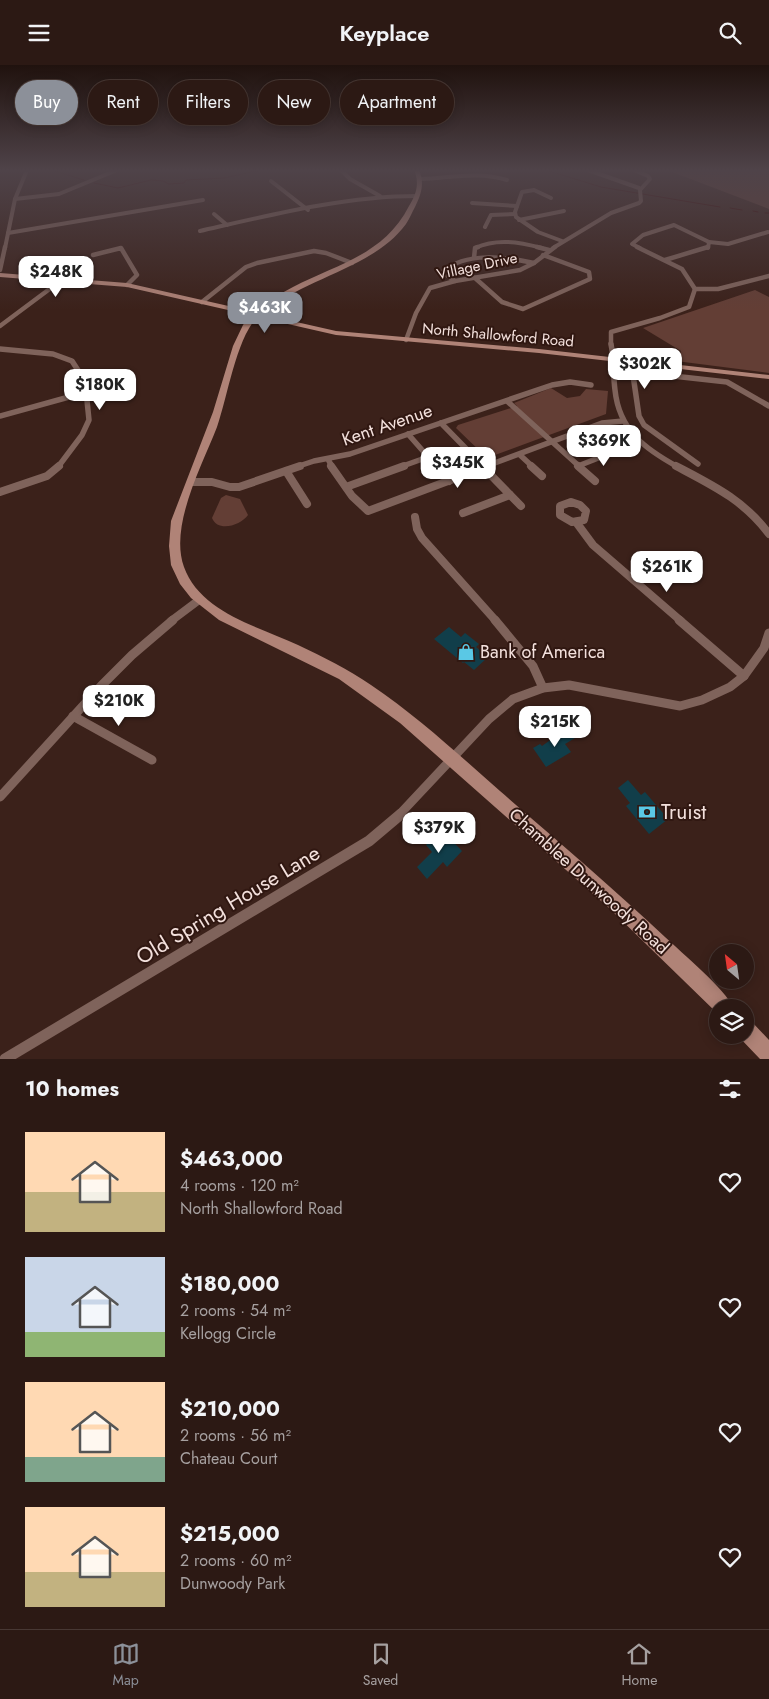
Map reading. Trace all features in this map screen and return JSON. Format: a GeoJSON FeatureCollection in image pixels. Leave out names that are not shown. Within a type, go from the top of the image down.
{"type":"FeatureCollection","features":[{"type":"Feature","properties":{"kind":"street"},"geometry":{"type":"LineString","coordinates":[[0,269],[11,216]]}},
{"type":"Feature","properties":{"kind":"street"},"geometry":{"type":"LineString","coordinates":[[8,233],[106,216]]}},
{"type":"Feature","properties":{"kind":"street"},"geometry":{"type":"LineString","coordinates":[[217,216],[227,225]]}},
{"type":"Feature","properties":{"kind":"street"},"geometry":{"type":"LineString","coordinates":[[200,231],[274,216]]}},
{"type":"Feature","properties":{"kind":"street","name":"Chamblee Dunwoody Road"},"geometry":{"type":"LineString","coordinates":[[409,216],[398,231],[374,250],[352,263],[298,285],[255,315],[245,328],[222,401],[179,513],[174,545],[175,558],[181,575],[187,586],[199,600],[230,621],[322,663],[358,683],[453,760],[601,889],[716,999]]}},
{"type":"Feature","properties":{"kind":"street"},"geometry":{"type":"LineString","coordinates":[[485,227],[490,216]]}},
{"type":"Feature","properties":{"kind":"street"},"geometry":{"type":"LineString","coordinates":[[517,216],[519,220],[538,231],[562,241]]}},
{"type":"Feature","properties":{"kind":"street"},"geometry":{"type":"LineString","coordinates":[[519,220],[537,216]]}},
{"type":"Feature","properties":{"kind":"street","name":"Village Drive"},"geometry":{"type":"LineString","coordinates":[[406,340],[416,313],[430,288],[455,281],[510,273],[527,267],[548,250],[604,216]]}},
{"type":"Feature","properties":{"kind":"street"},"geometry":{"type":"LineString","coordinates":[[0,224],[9,223]]}},
{"type":"Feature","properties":{"kind":"street"},"geometry":{"type":"LineString","coordinates":[[695,289],[682,269],[632,245],[643,235],[674,225],[709,242],[728,244],[768,232]]}},
{"type":"Feature","properties":{"kind":"street"},"geometry":{"type":"LineString","coordinates":[[665,260],[708,248],[709,242]]}},
{"type":"Feature","properties":{"kind":"street"},"geometry":{"type":"LineString","coordinates":[[474,258],[476,247],[491,243],[533,246],[548,250]]}},
{"type":"Feature","properties":{"kind":"street"},"geometry":{"type":"LineString","coordinates":[[93,255],[120,248],[137,275],[127,285]]}},
{"type":"Feature","properties":{"kind":"street"},"geometry":{"type":"LineString","coordinates":[[202,302],[246,267],[256,263],[314,251],[326,253],[352,263]]}},
{"type":"Feature","properties":{"kind":"street"},"geometry":{"type":"LineString","coordinates":[[475,278],[502,301],[523,309],[590,279],[589,272],[543,255]]}},
{"type":"Feature","properties":{"kind":"street"},"geometry":{"type":"LineString","coordinates":[[455,281],[442,272],[446,267],[474,258],[509,257],[534,263]]}},
{"type":"Feature","properties":{"kind":"street"},"geometry":{"type":"LineString","coordinates":[[0,275],[127,285],[255,315]]}},
{"type":"Feature","properties":{"kind":"street"},"geometry":{"type":"LineString","coordinates":[[695,289],[718,289],[769,275]]}},
{"type":"Feature","properties":{"kind":"street"},"geometry":{"type":"LineString","coordinates":[[0,326],[3,320],[48,292],[59,279]]}},
{"type":"Feature","properties":{"kind":"street"},"geometry":{"type":"LineString","coordinates":[[695,289],[689,307],[651,322],[638,323],[611,332],[613,360],[623,421],[636,437],[656,453],[740,503],[769,534]]}},
{"type":"Feature","properties":{"kind":"street"},"geometry":{"type":"LineString","coordinates":[[230,310],[268,305],[270,315],[279,321]]}},
{"type":"Feature","properties":{"kind":"street"},"geometry":{"type":"LineString","coordinates":[[230,310],[242,317],[245,328],[259,323],[279,321]]}},
{"type":"Feature","properties":{"kind":"street","name":"North Shallowford Road"},"geometry":{"type":"LineString","coordinates":[[255,315],[329,332],[613,360],[696,373],[769,377]]}},
{"type":"Feature","properties":{"kind":"street"},"geometry":{"type":"LineString","coordinates":[[0,349],[53,355],[72,361],[85,381],[89,420],[82,435],[63,461],[47,476],[0,492]]}},
{"type":"Feature","properties":{"kind":"street"},"geometry":{"type":"LineString","coordinates":[[698,464],[644,425],[640,416],[634,375],[638,372],[696,373],[727,382],[769,406]]}},
{"type":"Feature","properties":{"kind":"street","name":"Kent Avenue"},"geometry":{"type":"LineString","coordinates":[[190,482],[206,481],[239,487],[314,461],[350,454],[564,382],[591,385]]}},
{"type":"Feature","properties":{"kind":"street"},"geometry":{"type":"LineString","coordinates":[[0,416],[87,393]]}},
{"type":"Feature","properties":{"kind":"street"},"geometry":{"type":"LineString","coordinates":[[507,401],[595,481]]}},
{"type":"Feature","properties":{"kind":"street"},"geometry":{"type":"LineString","coordinates":[[328,459],[331,467],[359,506],[368,511],[602,423],[623,421]]}},
{"type":"Feature","properties":{"kind":"street"},"geometry":{"type":"LineString","coordinates":[[441,423],[521,506]]}},
{"type":"Feature","properties":{"kind":"street"},"geometry":{"type":"LineString","coordinates":[[636,437],[654,432]]}},
{"type":"Feature","properties":{"kind":"street"},"geometry":{"type":"LineString","coordinates":[[408,434],[449,481]]}},
{"type":"Feature","properties":{"kind":"street"},"geometry":{"type":"LineString","coordinates":[[578,466],[621,449]]}},
{"type":"Feature","properties":{"kind":"street"},"geometry":{"type":"LineString","coordinates":[[520,455],[542,476]]}},
{"type":"Feature","properties":{"kind":"street"},"geometry":{"type":"LineString","coordinates":[[346,487],[428,457]]}},
{"type":"Feature","properties":{"kind":"street"},"geometry":{"type":"LineString","coordinates":[[286,471],[305,501]]}},
{"type":"Feature","properties":{"kind":"street"},"geometry":{"type":"LineString","coordinates":[[463,513],[510,495]]}},
{"type":"Feature","properties":{"kind":"street"},"geometry":{"type":"LineString","coordinates":[[414,517],[422,538],[520,648],[533,666],[543,688]]}},
{"type":"Feature","properties":{"kind":"street"},"geometry":{"type":"LineString","coordinates":[[576,522],[593,545],[744,676],[764,648],[769,633]]}},
{"type":"Feature","properties":{"kind":"street"},"geometry":{"type":"LineString","coordinates":[[0,797],[12,787],[73,716],[136,653],[199,600]]}},
{"type":"Feature","properties":{"kind":"street","name":"Old Spring House Lane"},"geometry":{"type":"LineString","coordinates":[[5,1059],[360,847],[404,811],[489,719],[505,704],[520,696],[543,688],[569,685],[680,706],[702,700],[730,687],[744,676]]}},
{"type":"Feature","properties":{"kind":"street"},"geometry":{"type":"LineString","coordinates":[[73,716],[152,760]]}},
{"type":"Feature","properties":{"kind":"street"},"geometry":{"type":"LineString","coordinates":[[754,1038],[769,1054]]}},
{"type":"Feature","properties":{"kind":"shaded area"},"geometry":{"type":"Polygon","coordinates":[[[755,290],[769,297],[769,373],[676,361],[681,351],[643,328],[755,290]]]}},
{"type":"Feature","properties":{"kind":"shaded area"},"geometry":{"type":"Polygon","coordinates":[[[551,388],[567,398],[580,396],[586,389],[608,391],[606,414],[487,458],[456,428],[458,425],[517,406],[514,403],[551,388]]]}},
{"type":"Feature","properties":{"kind":"shaded area"},"geometry":{"type":"Polygon","coordinates":[[[226,495],[240,499],[248,515],[245,519],[230,526],[219,525],[212,518],[221,498],[226,495]]]}},
{"type":"Feature","properties":{"kind":"building","name":"Bank of America"},"geometry":{"type":"Polygon","coordinates":[[[449,627],[461,637],[465,633],[479,644],[476,647],[488,657],[474,670],[434,639],[449,627]]]}},
{"type":"Feature","properties":{"kind":"building"},"geometry":{"type":"Polygon","coordinates":[[[567,728],[575,738],[565,744],[571,752],[546,767],[533,748],[540,744],[542,746],[567,728]]]}},
{"type":"Feature","properties":{"kind":"building","name":"Truist"},"geometry":{"type":"Polygon","coordinates":[[[628,780],[641,795],[645,792],[668,819],[649,834],[626,806],[630,803],[618,788],[628,780]]]}},
{"type":"Feature","properties":{"kind":"building"},"geometry":{"type":"Polygon","coordinates":[[[441,829],[462,851],[447,867],[443,862],[427,879],[417,867],[432,852],[426,845],[441,829]]]}},
{"type":"Feature","properties":{"kind":"place","name":"Bank of America"},"geometry":{"type":"Point","coordinates":[466,652]}},
{"type":"Feature","properties":{"kind":"place","name":"Truist"},"geometry":{"type":"Point","coordinates":[647,812]}}]}
